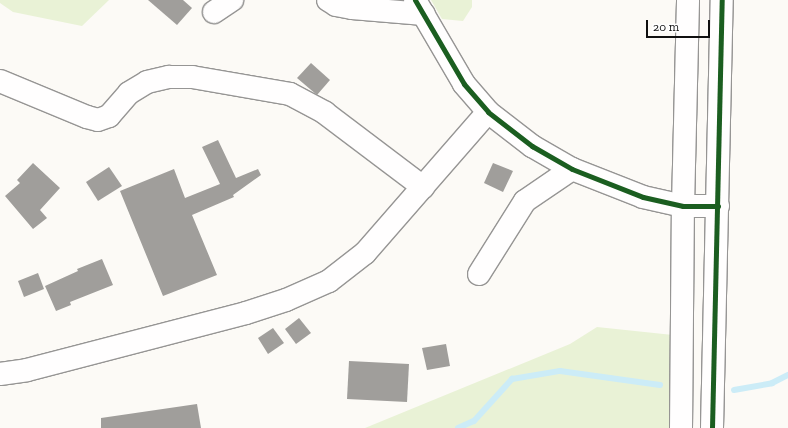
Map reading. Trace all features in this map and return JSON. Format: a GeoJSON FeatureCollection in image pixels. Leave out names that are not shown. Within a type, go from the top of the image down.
{"type":"FeatureCollection","features":[{"type":"Feature","properties":{"kind":"street"},"geometry":{"type":"LineString","coordinates":[[214,12],[232,0]]}},
{"type":"Feature","properties":{"kind":"street"},"geometry":{"type":"LineString","coordinates":[[328,0],[336,5],[352,8],[420,7],[464,84],[488,112],[532,146],[572,169],[643,198],[683,206],[718,206]]}},
{"type":"Feature","properties":{"kind":"street"},"geometry":{"type":"LineString","coordinates":[[681,427],[683,206],[688,0]]}},
{"type":"Feature","properties":{"kind":"street"},"geometry":{"type":"LineString","coordinates":[[712,427],[722,0]]}},
{"type":"Feature","properties":{"kind":"street"},"geometry":{"type":"LineString","coordinates":[[0,81],[98,120],[109,116],[129,94],[147,82],[169,77],[192,77],[290,94],[324,112],[423,187]]}},
{"type":"Feature","properties":{"kind":"street"},"geometry":{"type":"LineString","coordinates":[[0,374],[28,370],[246,314],[322,285],[365,253],[488,112]]}},
{"type":"Feature","properties":{"kind":"street"},"geometry":{"type":"LineString","coordinates":[[479,274],[525,201],[572,169]]}},
{"type":"Feature","properties":{"kind":"green space"},"geometry":{"type":"Polygon","coordinates":[[[0,0],[109,0],[82,26],[13,12],[0,3],[0,0]]]}},
{"type":"Feature","properties":{"kind":"green space"},"geometry":{"type":"Polygon","coordinates":[[[431,0],[472,0],[472,7],[463,21],[442,19],[431,0]]]}},
{"type":"Feature","properties":{"kind":"green space"},"geometry":{"type":"Polygon","coordinates":[[[597,327],[673,335],[671,428],[365,428],[570,344],[597,327]]]}},
{"type":"Feature","properties":{"kind":"building"},"geometry":{"type":"Polygon","coordinates":[[[148,0],[183,0],[192,8],[177,25],[148,0]]]}},
{"type":"Feature","properties":{"kind":"building"},"geometry":{"type":"Polygon","coordinates":[[[311,63],[330,80],[317,95],[297,78],[311,63]]]}},
{"type":"Feature","properties":{"kind":"building"},"geometry":{"type":"Polygon","coordinates":[[[218,140],[236,178],[258,169],[261,175],[233,195],[234,197],[192,215],[217,275],[163,296],[120,191],[174,169],[185,198],[220,184],[202,147],[218,140]]]}},
{"type":"Feature","properties":{"kind":"building"},"geometry":{"type":"Polygon","coordinates":[[[33,163],[60,188],[40,210],[47,218],[33,229],[5,196],[20,183],[17,180],[33,163]]]}},
{"type":"Feature","properties":{"kind":"building"},"geometry":{"type":"Polygon","coordinates":[[[493,163],[513,171],[503,192],[484,183],[493,163]]]}},
{"type":"Feature","properties":{"kind":"building"},"geometry":{"type":"Polygon","coordinates":[[[109,167],[122,186],[98,201],[86,182],[109,167]]]}},
{"type":"Feature","properties":{"kind":"building"},"geometry":{"type":"Polygon","coordinates":[[[102,259],[113,285],[70,302],[71,305],[56,311],[45,286],[78,271],[77,269],[102,259]]]}},
{"type":"Feature","properties":{"kind":"building"},"geometry":{"type":"Polygon","coordinates":[[[38,273],[44,289],[24,297],[18,281],[38,273]]]}},
{"type":"Feature","properties":{"kind":"building"},"geometry":{"type":"Polygon","coordinates":[[[299,318],[311,333],[296,344],[285,329],[299,318]]]}},
{"type":"Feature","properties":{"kind":"building"},"geometry":{"type":"Polygon","coordinates":[[[273,328],[284,343],[268,354],[258,338],[273,328]]]}},
{"type":"Feature","properties":{"kind":"building"},"geometry":{"type":"Polygon","coordinates":[[[446,344],[450,366],[427,370],[422,348],[446,344]]]}},
{"type":"Feature","properties":{"kind":"building"},"geometry":{"type":"Polygon","coordinates":[[[349,361],[409,364],[407,402],[347,399],[349,361]]]}},
{"type":"Feature","properties":{"kind":"building"},"geometry":{"type":"Polygon","coordinates":[[[197,404],[201,428],[101,428],[101,418],[197,404]]]}},
{"type":"Feature","properties":{"kind":"waterway"},"geometry":{"type":"LineString","coordinates":[[458,428],[474,421],[512,379],[560,371],[660,385]]}},
{"type":"Feature","properties":{"kind":"waterway"},"geometry":{"type":"LineString","coordinates":[[734,390],[772,383],[788,375]]}},
{"type":"Feature","properties":{"kind":"cycle path"},"geometry":{"type":"LineString","coordinates":[[415,0],[464,84],[488,112],[532,146],[572,169],[643,197],[683,206],[718,206]]}},
{"type":"Feature","properties":{"kind":"cycle path"},"geometry":{"type":"LineString","coordinates":[[712,428],[722,0]]}}]}
